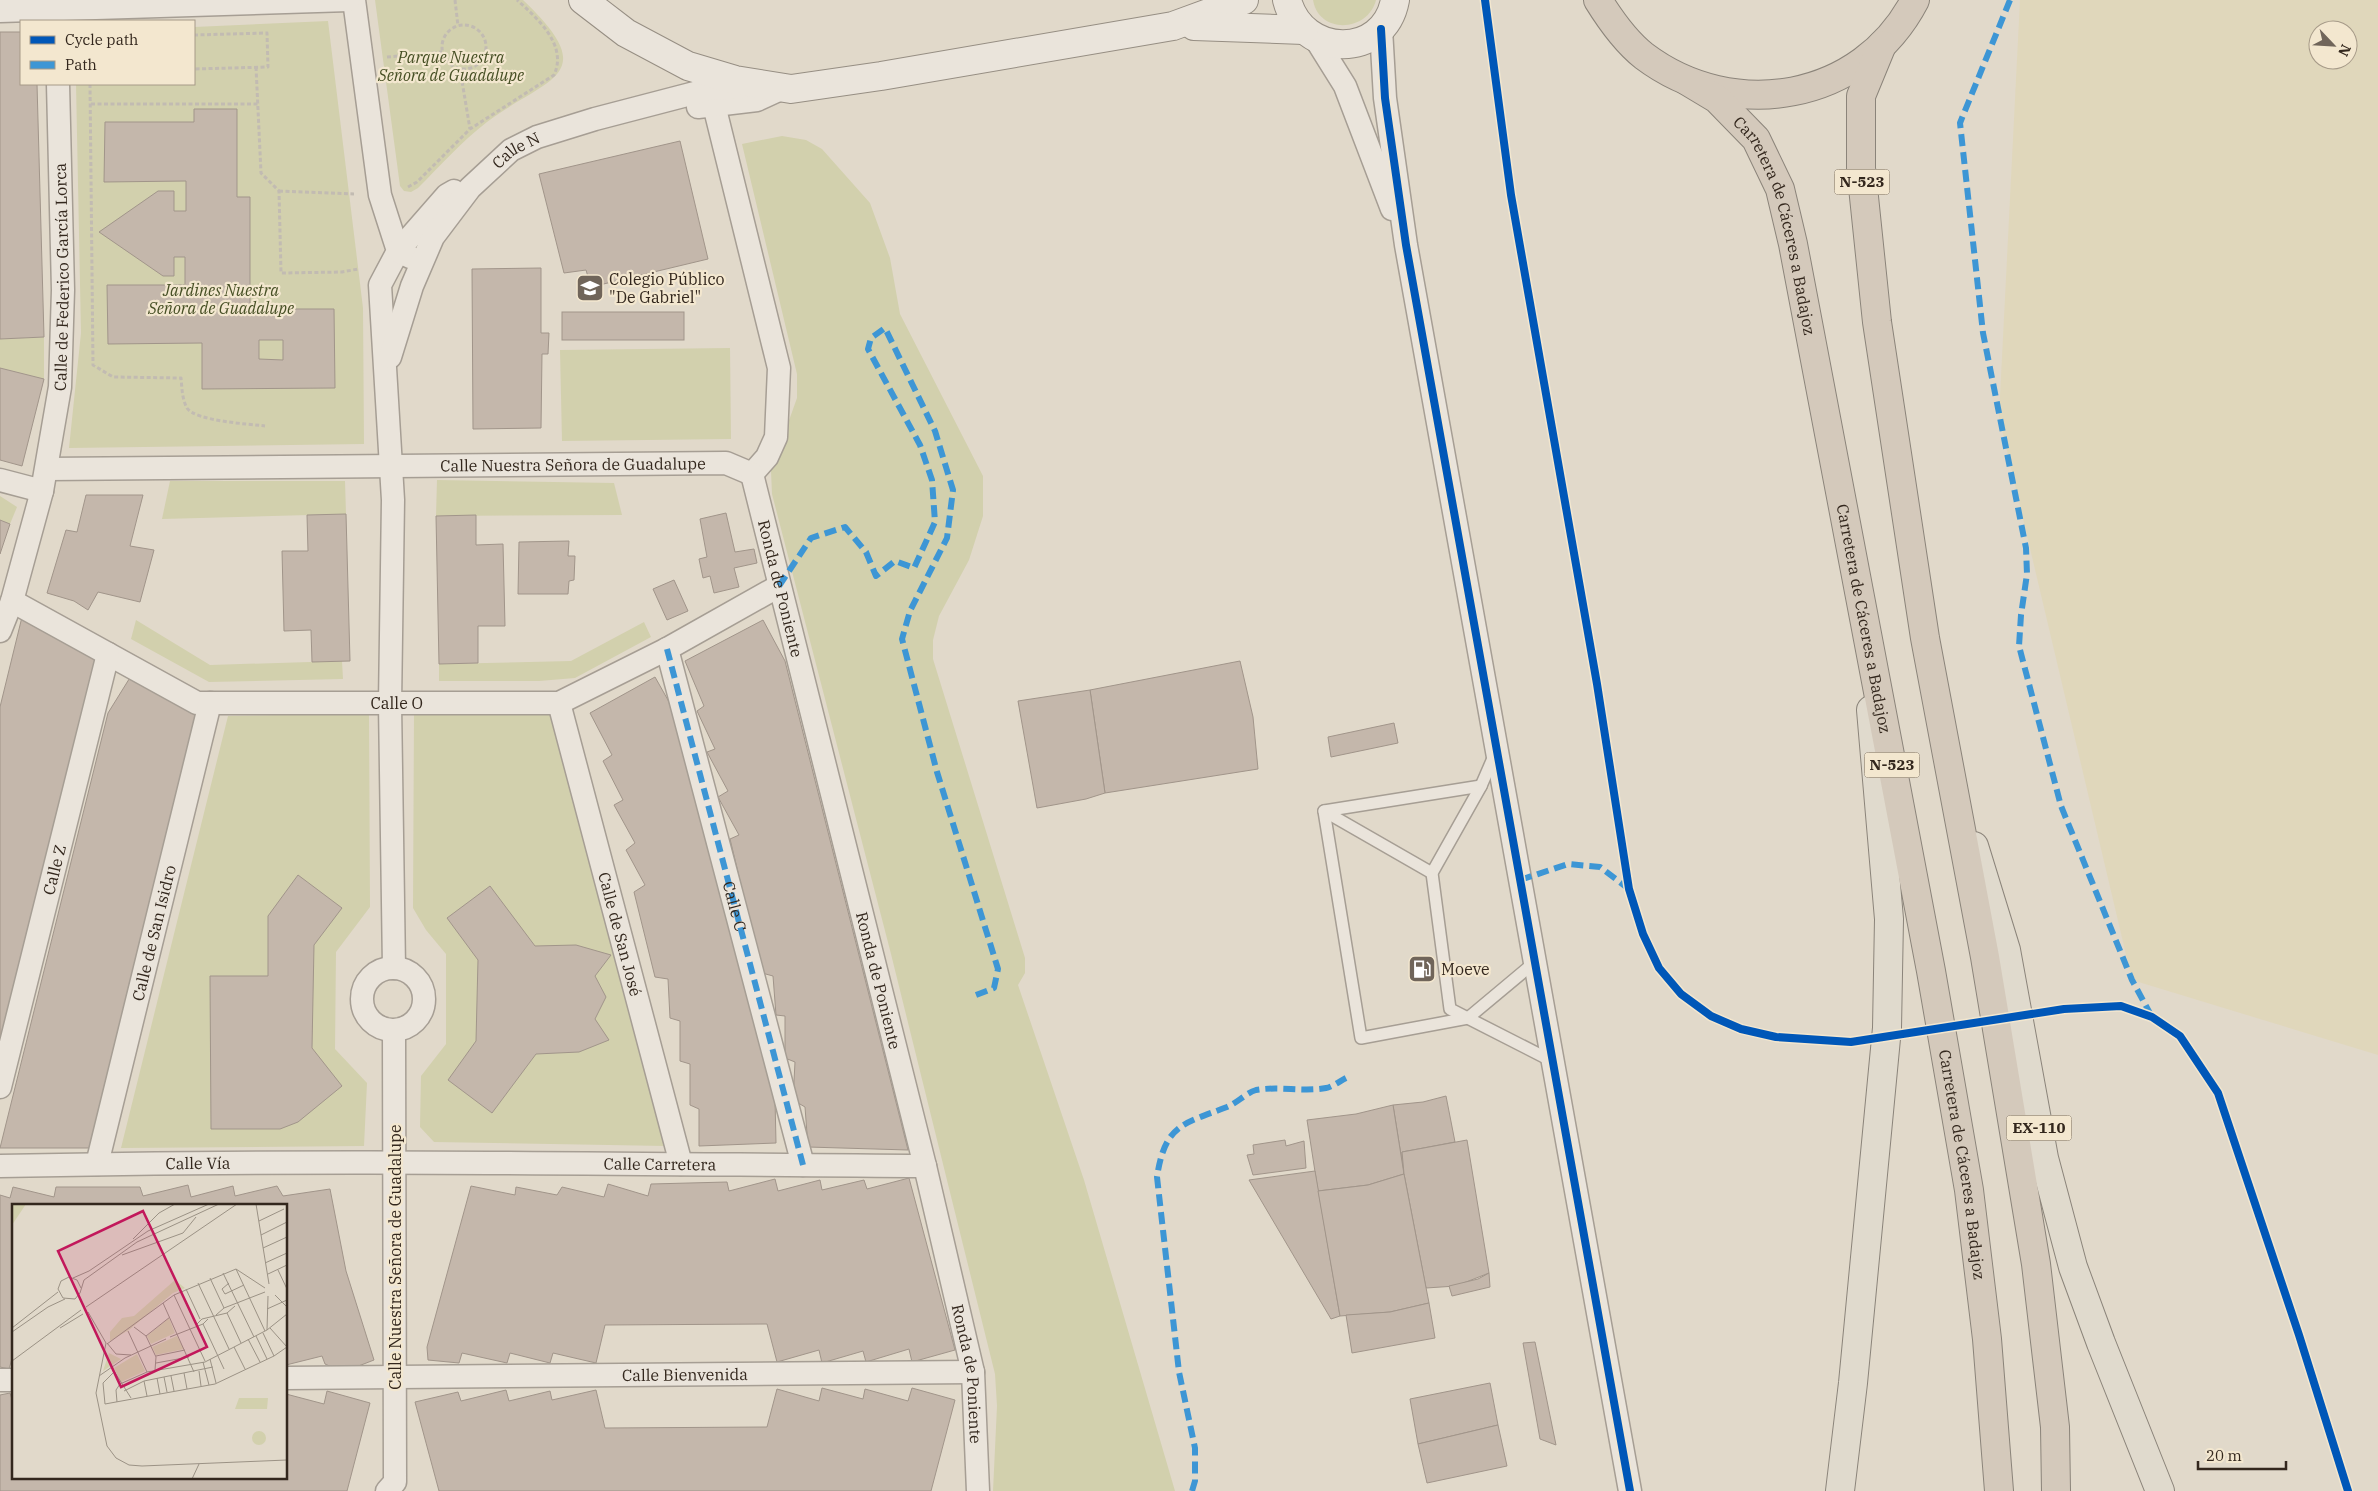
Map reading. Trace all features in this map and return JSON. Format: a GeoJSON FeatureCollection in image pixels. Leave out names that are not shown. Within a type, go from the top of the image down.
{"type":"FeatureCollection","features":[{"type":"Feature","properties":{"kind":"highway","name":"N-523"},"geometry":{"type":"LineString","coordinates":[[1598,0],[1624,37],[1636,49],[1664,70],[1686,81],[1720,92],[1748,95],[1790,92],[1836,77],[1866,59],[1882,45],[1897,28],[1915,0]]}},
{"type":"Feature","properties":{"kind":"highway","name":"N-523"},"geometry":{"type":"LineString","coordinates":[[1882,45],[1861,96],[1861,168],[1877,322],[1925,638],[1985,957],[2036,1264],[2055,1427],[2056,1491]]}},
{"type":"Feature","properties":{"kind":"highway","name":"Carretera de Cáceres a Badajoz"},"geometry":{"type":"LineString","coordinates":[[1686,81],[1717,99],[1756,139],[1780,189],[1793,244],[1931,971],[1969,1190],[1987,1339],[1998,1491]]}},
{"type":"Feature","properties":{"kind":"main road"},"geometry":{"type":"LineString","coordinates":[[583,0],[626,33],[688,66],[735,80],[791,89],[880,76],[1173,26],[1236,26],[1309,34],[1330,44],[1348,44],[1365,40],[1394,10]]}},
{"type":"Feature","properties":{"kind":"main road"},"geometry":{"type":"LineString","coordinates":[[1173,26],[1244,0]]}},
{"type":"Feature","properties":{"kind":"main road"},"geometry":{"type":"LineString","coordinates":[[1287,0],[1293,17],[1309,34]]}},
{"type":"Feature","properties":{"kind":"main road"},"geometry":{"type":"LineString","coordinates":[[1840,1491],[1854,1373],[1887,1028],[1889,919],[1863,609]]}},
{"type":"Feature","properties":{"kind":"main road","name":"EX-110"},"geometry":{"type":"LineString","coordinates":[[1947,757],[2006,950],[2044,1158],[2073,1267],[2160,1491]]}},
{"type":"Feature","properties":{"kind":"street"},"geometry":{"type":"LineString","coordinates":[[0,11],[268,1],[348,0]]}},
{"type":"Feature","properties":{"kind":"street"},"geometry":{"type":"LineString","coordinates":[[354,0],[382,203],[398,251],[421,264]]}},
{"type":"Feature","properties":{"kind":"street"},"geometry":{"type":"LineString","coordinates":[[1394,10],[1385,98],[1406,245],[1630,1491]]}},
{"type":"Feature","properties":{"kind":"street"},"geometry":{"type":"LineString","coordinates":[[1309,34],[1345,86],[1406,245]]}},
{"type":"Feature","properties":{"kind":"street","name":"Calle de Federico García Lorca"},"geometry":{"type":"LineString","coordinates":[[0,631],[12,601],[42,491],[60,387],[63,290],[58,85]]}},
{"type":"Feature","properties":{"kind":"street","name":"Calle N"},"geometry":{"type":"LineString","coordinates":[[386,370],[412,286],[433,237],[470,188],[511,150],[536,137],[596,119],[775,87]]}},
{"type":"Feature","properties":{"kind":"street"},"geometry":{"type":"LineString","coordinates":[[712,97],[779,368],[776,437],[767,457],[752,474]]}},
{"type":"Feature","properties":{"kind":"street"},"geometry":{"type":"LineString","coordinates":[[394,968],[390,704],[393,500],[380,285],[398,251],[447,195],[511,150]]}},
{"type":"Feature","properties":{"kind":"street"},"geometry":{"type":"LineString","coordinates":[[382,203],[426,219]]}},
{"type":"Feature","properties":{"kind":"street","name":"Calle Nuestra Señora de Guadalupe"},"geometry":{"type":"LineString","coordinates":[[47,469],[726,463],[752,474]]}},
{"type":"Feature","properties":{"kind":"street","name":"Ronda de Poniente"},"geometry":{"type":"LineString","coordinates":[[752,474],[925,1166],[974,1372],[978,1491]]}},
{"type":"Feature","properties":{"kind":"street"},"geometry":{"type":"LineString","coordinates":[[0,480],[42,491]]}},
{"type":"Feature","properties":{"kind":"street","name":"Calle O"},"geometry":{"type":"LineString","coordinates":[[12,601],[196,702],[559,703],[667,648],[779,586]]}},
{"type":"Feature","properties":{"kind":"street","name":"Calle C"},"geometry":{"type":"LineString","coordinates":[[667,648],[802,1165]]}},
{"type":"Feature","properties":{"kind":"street","name":"Calle Z"},"geometry":{"type":"LineString","coordinates":[[0,1087],[108,654]]}},
{"type":"Feature","properties":{"kind":"street","name":"Calle de San Isidro"},"geometry":{"type":"LineString","coordinates":[[97,1164],[210,702]]}},
{"type":"Feature","properties":{"kind":"street","name":"Calle de San José"},"geometry":{"type":"LineString","coordinates":[[559,703],[681,1164]]}},
{"type":"Feature","properties":{"kind":"street"},"geometry":{"type":"LineString","coordinates":[[394,968],[412,974],[419,981],[425,999],[423,1009],[412,1024],[394,1031],[385,1030],[370,1020],[362,1004],[362,995],[370,978],[377,973],[394,968]]}},
{"type":"Feature","properties":{"kind":"street","name":"Calle Nuestra Señora de Guadalupe"},"geometry":{"type":"LineString","coordinates":[[394,1031],[397,1488]]}},
{"type":"Feature","properties":{"kind":"street","name":"Calle Carretera"},"geometry":{"type":"LineString","coordinates":[[395,1162],[925,1166]]}},
{"type":"Feature","properties":{"kind":"street","name":"Calle Vía"},"geometry":{"type":"LineString","coordinates":[[0,1166],[395,1162]]}},
{"type":"Feature","properties":{"kind":"street","name":"Calle Bienvenida"},"geometry":{"type":"LineString","coordinates":[[288,1378],[974,1372]]}},
{"type":"Feature","properties":{"kind":"lane"},"geometry":{"type":"LineString","coordinates":[[1497,750],[1481,786],[1432,873],[1450,1008],[1552,1061]]}},
{"type":"Feature","properties":{"kind":"lane"},"geometry":{"type":"LineString","coordinates":[[1324,811],[1481,786]]}},
{"type":"Feature","properties":{"kind":"lane"},"geometry":{"type":"LineString","coordinates":[[1324,811],[1432,873]]}},
{"type":"Feature","properties":{"kind":"lane"},"geometry":{"type":"LineString","coordinates":[[1324,811],[1361,1038],[1468,1018],[1535,962]]}},
{"type":"Feature","properties":{"kind":"path"},"geometry":{"type":"LineString","coordinates":[[455,0],[458,26]]}},
{"type":"Feature","properties":{"kind":"path"},"geometry":{"type":"LineString","coordinates":[[408,187],[417,182],[470,129],[502,106],[548,79],[557,68],[558,54],[551,37],[537,19],[518,0]]}},
{"type":"Feature","properties":{"kind":"path"},"geometry":{"type":"LineString","coordinates":[[465,25],[478,30],[483,36],[486,50],[480,62],[474,67],[460,69],[447,62],[442,52],[442,40],[446,34],[458,26],[465,25]]}},
{"type":"Feature","properties":{"kind":"path"},"geometry":{"type":"LineString","coordinates":[[195,35],[267,33],[268,67],[195,69]]}},
{"type":"Feature","properties":{"kind":"path"},"geometry":{"type":"LineString","coordinates":[[362,60],[442,52]]}},
{"type":"Feature","properties":{"kind":"path"},"geometry":{"type":"LineString","coordinates":[[256,67],[261,173],[279,191],[382,203]]}},
{"type":"Feature","properties":{"kind":"path"},"geometry":{"type":"LineString","coordinates":[[460,69],[470,129]]}},
{"type":"Feature","properties":{"kind":"path"},"geometry":{"type":"LineString","coordinates":[[90,85],[93,365],[113,377],[181,378],[183,398],[188,410],[201,417],[265,426]]}},
{"type":"Feature","properties":{"kind":"path"},"geometry":{"type":"LineString","coordinates":[[91,104],[258,104]]}},
{"type":"Feature","properties":{"kind":"path"},"geometry":{"type":"LineString","coordinates":[[279,191],[281,273],[342,272],[360,268]]}},
{"type":"Feature","properties":{"kind":"shaded area"},"geometry":{"type":"Polygon","coordinates":[[[2020,0],[2378,0],[2378,1055],[2132,980],[1999,417],[2020,0]]]}},
{"type":"Feature","properties":{"kind":"green space","name":"Parque Nuestra Señora de Guadalupe"},"geometry":{"type":"Polygon","coordinates":[[[375,0],[523,0],[547,26],[560,45],[563,61],[558,73],[546,84],[478,129],[418,188],[411,192],[404,191],[400,186],[375,0]]]}},
{"type":"Feature","properties":{"kind":"green space"},"geometry":{"type":"Polygon","coordinates":[[[1313,0],[1376,0],[1371,11],[1364,18],[1344,25],[1333,24],[1324,19],[1317,11],[1313,0]]]}},
{"type":"Feature","properties":{"kind":"green space","name":"Jardines Nuestra Señora de Guadalupe"},"geometry":{"type":"Polygon","coordinates":[[[328,21],[363,308],[364,444],[69,448],[81,333],[76,85],[195,85],[195,27],[328,21]]]}},
{"type":"Feature","properties":{"kind":"green space"},"geometry":{"type":"Polygon","coordinates":[[[782,136],[806,140],[822,149],[870,203],[890,258],[900,314],[983,476],[983,516],[969,560],[939,616],[933,640],[933,659],[1025,958],[1025,973],[1018,985],[1084,1180],[1175,1491],[993,1491],[997,1406],[995,1374],[891,954],[772,494],[771,471],[797,398],[797,374],[742,144],[782,136]]]}},
{"type":"Feature","properties":{"kind":"green space"},"geometry":{"type":"Polygon","coordinates":[[[44,337],[44,379],[0,368],[0,339],[44,337]]]}},
{"type":"Feature","properties":{"kind":"green space"},"geometry":{"type":"Polygon","coordinates":[[[730,348],[731,439],[562,441],[560,350],[730,348]]]}},
{"type":"Feature","properties":{"kind":"green space"},"geometry":{"type":"Polygon","coordinates":[[[437,480],[614,483],[622,515],[436,516],[437,480]]]}},
{"type":"Feature","properties":{"kind":"green space"},"geometry":{"type":"Polygon","coordinates":[[[170,481],[345,481],[346,514],[162,519],[170,481]]]}},
{"type":"Feature","properties":{"kind":"green space"},"geometry":{"type":"Polygon","coordinates":[[[0,496],[17,507],[10,524],[0,520],[0,496]]]}},
{"type":"Feature","properties":{"kind":"green space"},"geometry":{"type":"Polygon","coordinates":[[[136,620],[210,665],[342,661],[343,679],[209,682],[131,639],[136,620]]]}},
{"type":"Feature","properties":{"kind":"green space"},"geometry":{"type":"Polygon","coordinates":[[[644,622],[651,637],[575,678],[539,681],[439,681],[439,664],[571,661],[644,622]]]}},
{"type":"Feature","properties":{"kind":"green space"},"geometry":{"type":"Polygon","coordinates":[[[557,711],[666,1146],[434,1142],[420,1127],[421,1076],[446,1044],[446,954],[426,930],[413,908],[414,712],[557,711]]]}},
{"type":"Feature","properties":{"kind":"green space"},"geometry":{"type":"Polygon","coordinates":[[[369,713],[370,907],[336,952],[335,1049],[367,1083],[364,1146],[121,1148],[228,716],[369,713]]]}},
{"type":"Feature","properties":{"kind":"building"},"geometry":{"type":"Polygon","coordinates":[[[0,32],[20,32],[20,85],[37,85],[44,337],[0,339],[0,32]]]}},
{"type":"Feature","properties":{"kind":"building"},"geometry":{"type":"Polygon","coordinates":[[[194,109],[237,109],[237,197],[250,197],[250,309],[334,309],[335,388],[202,389],[202,343],[108,344],[107,285],[185,285],[185,257],[174,257],[174,276],[163,276],[99,232],[158,191],[174,191],[174,211],[186,211],[186,181],[104,182],[105,122],[194,122],[194,109]],[[259,340],[259,359],[283,360],[283,340],[259,340]]]}},
{"type":"Feature","properties":{"kind":"building"},"geometry":{"type":"Polygon","coordinates":[[[680,141],[708,259],[591,287],[586,270],[564,273],[539,174],[680,141]]]}},
{"type":"Feature","properties":{"kind":"building"},"geometry":{"type":"Polygon","coordinates":[[[541,268],[541,333],[549,333],[548,354],[542,354],[541,428],[473,429],[472,269],[541,268]]]}},
{"type":"Feature","properties":{"kind":"building"},"geometry":{"type":"Polygon","coordinates":[[[562,312],[684,312],[684,340],[562,340],[562,312]]]}},
{"type":"Feature","properties":{"kind":"building"},"geometry":{"type":"Polygon","coordinates":[[[0,368],[44,379],[22,466],[0,460],[0,368]]]}},
{"type":"Feature","properties":{"kind":"building"},"geometry":{"type":"Polygon","coordinates":[[[86,495],[143,495],[130,546],[154,550],[140,602],[98,592],[88,610],[74,601],[47,593],[66,530],[77,532],[86,495]]]}},
{"type":"Feature","properties":{"kind":"building"},"geometry":{"type":"Polygon","coordinates":[[[726,513],[735,552],[754,549],[757,563],[734,568],[739,587],[714,593],[710,576],[703,578],[699,559],[707,557],[700,519],[726,513]]]}},
{"type":"Feature","properties":{"kind":"building"},"geometry":{"type":"Polygon","coordinates":[[[346,514],[350,661],[312,662],[311,630],[284,631],[282,551],[308,551],[307,515],[346,514]]]}},
{"type":"Feature","properties":{"kind":"building"},"geometry":{"type":"Polygon","coordinates":[[[476,515],[476,545],[503,544],[505,626],[478,626],[478,663],[439,664],[436,516],[476,515]]]}},
{"type":"Feature","properties":{"kind":"building"},"geometry":{"type":"Polygon","coordinates":[[[0,520],[10,524],[0,554],[0,520]]]}},
{"type":"Feature","properties":{"kind":"building"},"geometry":{"type":"Polygon","coordinates":[[[569,541],[568,556],[575,556],[574,580],[569,581],[568,594],[518,594],[519,542],[569,541]]]}},
{"type":"Feature","properties":{"kind":"building"},"geometry":{"type":"Polygon","coordinates":[[[674,580],[688,611],[667,620],[653,589],[674,580]]]}},
{"type":"Feature","properties":{"kind":"building"},"geometry":{"type":"Polygon","coordinates":[[[22,617],[102,663],[0,1073],[0,707],[22,617]]]}},
{"type":"Feature","properties":{"kind":"building"},"geometry":{"type":"Polygon","coordinates":[[[763,620],[785,661],[908,1150],[808,1147],[805,1107],[793,1100],[795,1062],[785,1058],[785,1016],[776,1015],[773,976],[762,973],[730,839],[739,835],[718,797],[728,791],[707,752],[715,749],[697,711],[704,706],[685,661],[763,620]]]}},
{"type":"Feature","properties":{"kind":"building"},"geometry":{"type":"Polygon","coordinates":[[[1240,661],[1253,717],[1258,769],[1105,793],[1090,690],[1240,661]]]}},
{"type":"Feature","properties":{"kind":"building"},"geometry":{"type":"Polygon","coordinates":[[[131,676],[196,715],[90,1148],[0,1148],[108,713],[131,676]]]}},
{"type":"Feature","properties":{"kind":"building"},"geometry":{"type":"Polygon","coordinates":[[[655,677],[677,716],[775,1099],[776,1143],[699,1146],[699,1109],[690,1105],[690,1064],[680,1061],[680,1021],[670,1018],[668,979],[655,977],[634,892],[645,885],[626,850],[635,843],[614,805],[623,800],[603,761],[612,755],[590,713],[655,677]]]}},
{"type":"Feature","properties":{"kind":"building"},"geometry":{"type":"Polygon","coordinates":[[[1090,690],[1105,793],[1086,799],[1037,808],[1018,701],[1090,690]]]}},
{"type":"Feature","properties":{"kind":"building"},"geometry":{"type":"Polygon","coordinates":[[[1394,723],[1398,743],[1331,757],[1328,737],[1394,723]]]}},
{"type":"Feature","properties":{"kind":"building"},"geometry":{"type":"Polygon","coordinates":[[[298,875],[342,908],[314,945],[312,1048],[342,1086],[298,1122],[280,1129],[211,1129],[210,976],[268,976],[268,916],[298,875]]]}},
{"type":"Feature","properties":{"kind":"building"},"geometry":{"type":"Polygon","coordinates":[[[490,886],[535,946],[576,945],[611,955],[595,976],[606,997],[595,1019],[609,1040],[579,1052],[536,1054],[492,1113],[448,1080],[476,1041],[478,960],[447,918],[490,886]]]}},
{"type":"Feature","properties":{"kind":"building"},"geometry":{"type":"Polygon","coordinates":[[[1446,1096],[1455,1142],[1402,1152],[1404,1174],[1393,1105],[1423,1102],[1446,1096]]]}},
{"type":"Feature","properties":{"kind":"building"},"geometry":{"type":"Polygon","coordinates":[[[1393,1105],[1404,1174],[1368,1185],[1318,1191],[1307,1120],[1356,1114],[1393,1105]]]}},
{"type":"Feature","properties":{"kind":"building"},"geometry":{"type":"Polygon","coordinates":[[[1285,1140],[1286,1146],[1304,1141],[1306,1168],[1253,1175],[1247,1155],[1254,1154],[1253,1145],[1285,1140]]]}},
{"type":"Feature","properties":{"kind":"building"},"geometry":{"type":"Polygon","coordinates":[[[1467,1140],[1489,1273],[1456,1286],[1426,1288],[1404,1174],[1402,1152],[1467,1140]]]}},
{"type":"Feature","properties":{"kind":"building"},"geometry":{"type":"Polygon","coordinates":[[[1315,1171],[1340,1316],[1331,1319],[1249,1180],[1315,1171]]]}},
{"type":"Feature","properties":{"kind":"building"},"geometry":{"type":"Polygon","coordinates":[[[1404,1174],[1429,1303],[1390,1312],[1340,1316],[1318,1191],[1368,1185],[1404,1174]]]}},
{"type":"Feature","properties":{"kind":"building"},"geometry":{"type":"Polygon","coordinates":[[[909,1178],[955,1350],[912,1362],[909,1349],[866,1362],[863,1351],[822,1363],[819,1350],[777,1362],[767,1324],[605,1325],[596,1363],[553,1353],[550,1363],[510,1353],[507,1363],[462,1353],[459,1363],[428,1360],[427,1347],[471,1186],[515,1195],[516,1187],[557,1195],[562,1187],[604,1197],[608,1184],[648,1196],[651,1184],[727,1182],[729,1191],[775,1179],[778,1191],[820,1180],[822,1190],[864,1180],[867,1189],[909,1178]]]}},
{"type":"Feature","properties":{"kind":"building"},"geometry":{"type":"Polygon","coordinates":[[[188,1185],[191,1197],[233,1186],[235,1196],[277,1186],[283,1196],[330,1189],[346,1271],[374,1360],[343,1372],[325,1364],[322,1356],[288,1364],[288,1204],[12,1204],[12,1359],[9,1369],[0,1367],[0,1195],[10,1198],[13,1187],[54,1197],[56,1187],[140,1187],[143,1196],[188,1185]]]}},
{"type":"Feature","properties":{"kind":"building"},"geometry":{"type":"Polygon","coordinates":[[[1489,1273],[1490,1287],[1452,1296],[1449,1286],[1478,1279],[1489,1273]]]}},
{"type":"Feature","properties":{"kind":"building"},"geometry":{"type":"Polygon","coordinates":[[[1429,1303],[1435,1338],[1352,1353],[1346,1315],[1390,1312],[1429,1303]]]}},
{"type":"Feature","properties":{"kind":"building"},"geometry":{"type":"Polygon","coordinates":[[[1535,1342],[1556,1445],[1540,1439],[1523,1343],[1535,1342]]]}},
{"type":"Feature","properties":{"kind":"building"},"geometry":{"type":"Polygon","coordinates":[[[1490,1383],[1498,1425],[1418,1444],[1410,1399],[1490,1383]]]}},
{"type":"Feature","properties":{"kind":"building"},"geometry":{"type":"Polygon","coordinates":[[[822,1388],[863,1399],[865,1389],[908,1401],[912,1388],[955,1400],[931,1491],[439,1491],[415,1402],[458,1392],[461,1401],[506,1390],[509,1401],[550,1391],[552,1400],[596,1390],[605,1428],[767,1427],[777,1389],[819,1401],[822,1388]]]}},
{"type":"Feature","properties":{"kind":"building"},"geometry":{"type":"Polygon","coordinates":[[[327,1391],[370,1403],[347,1491],[0,1491],[0,1395],[10,1393],[12,1400],[12,1478],[288,1478],[288,1395],[324,1404],[327,1391]]]}},
{"type":"Feature","properties":{"kind":"building"},"geometry":{"type":"Polygon","coordinates":[[[1498,1425],[1507,1466],[1427,1483],[1418,1444],[1498,1425]]]}},
{"type":"Feature","properties":{"kind":"marked path"},"geometry":{"type":"LineString","coordinates":[[2010,0],[1960,123],[1983,333],[2026,548],[2027,574],[2019,646],[2061,806],[2132,980],[2152,1017]]}},
{"type":"Feature","properties":{"kind":"marked path"},"geometry":{"type":"LineString","coordinates":[[779,586],[811,538],[845,527],[866,552],[876,576],[895,561],[914,568],[935,522],[932,480],[920,445],[868,349],[871,338],[885,328],[935,431],[953,490],[947,538],[910,611],[902,639],[937,772],[998,969],[994,988],[971,997]]}},
{"type":"Feature","properties":{"kind":"marked path"},"geometry":{"type":"LineString","coordinates":[[667,649],[803,1165]]}},
{"type":"Feature","properties":{"kind":"marked path"},"geometry":{"type":"LineString","coordinates":[[1520,880],[1568,864],[1600,867],[1629,889]]}},
{"type":"Feature","properties":{"kind":"marked path"},"geometry":{"type":"LineString","coordinates":[[1192,1491],[1195,1481],[1195,1448],[1179,1372],[1157,1177],[1160,1159],[1165,1146],[1178,1129],[1231,1105],[1249,1093],[1256,1090],[1326,1088],[1346,1078]]}},
{"type":"Feature","properties":{"kind":"cycle path"},"geometry":{"type":"LineString","coordinates":[[1485,0],[1511,195],[1597,684],[1629,889],[1643,934],[1659,968],[1681,994],[1711,1016],[1741,1029],[1776,1037],[1851,1042],[2064,1009],[2121,1006],[2152,1017],[2180,1036],[2218,1093],[2299,1335],[2348,1491]]}},
{"type":"Feature","properties":{"kind":"cycle path"},"geometry":{"type":"LineString","coordinates":[[1381,29],[1385,98],[1406,245],[1630,1491]]}},
{"type":"Feature","properties":{"kind":"place","name":"Colegio Público \"De Gabriel\""},"geometry":{"type":"Point","coordinates":[590,288]}},
{"type":"Feature","properties":{"kind":"place","name":"Moeve"},"geometry":{"type":"Point","coordinates":[1422,969]}}]}
